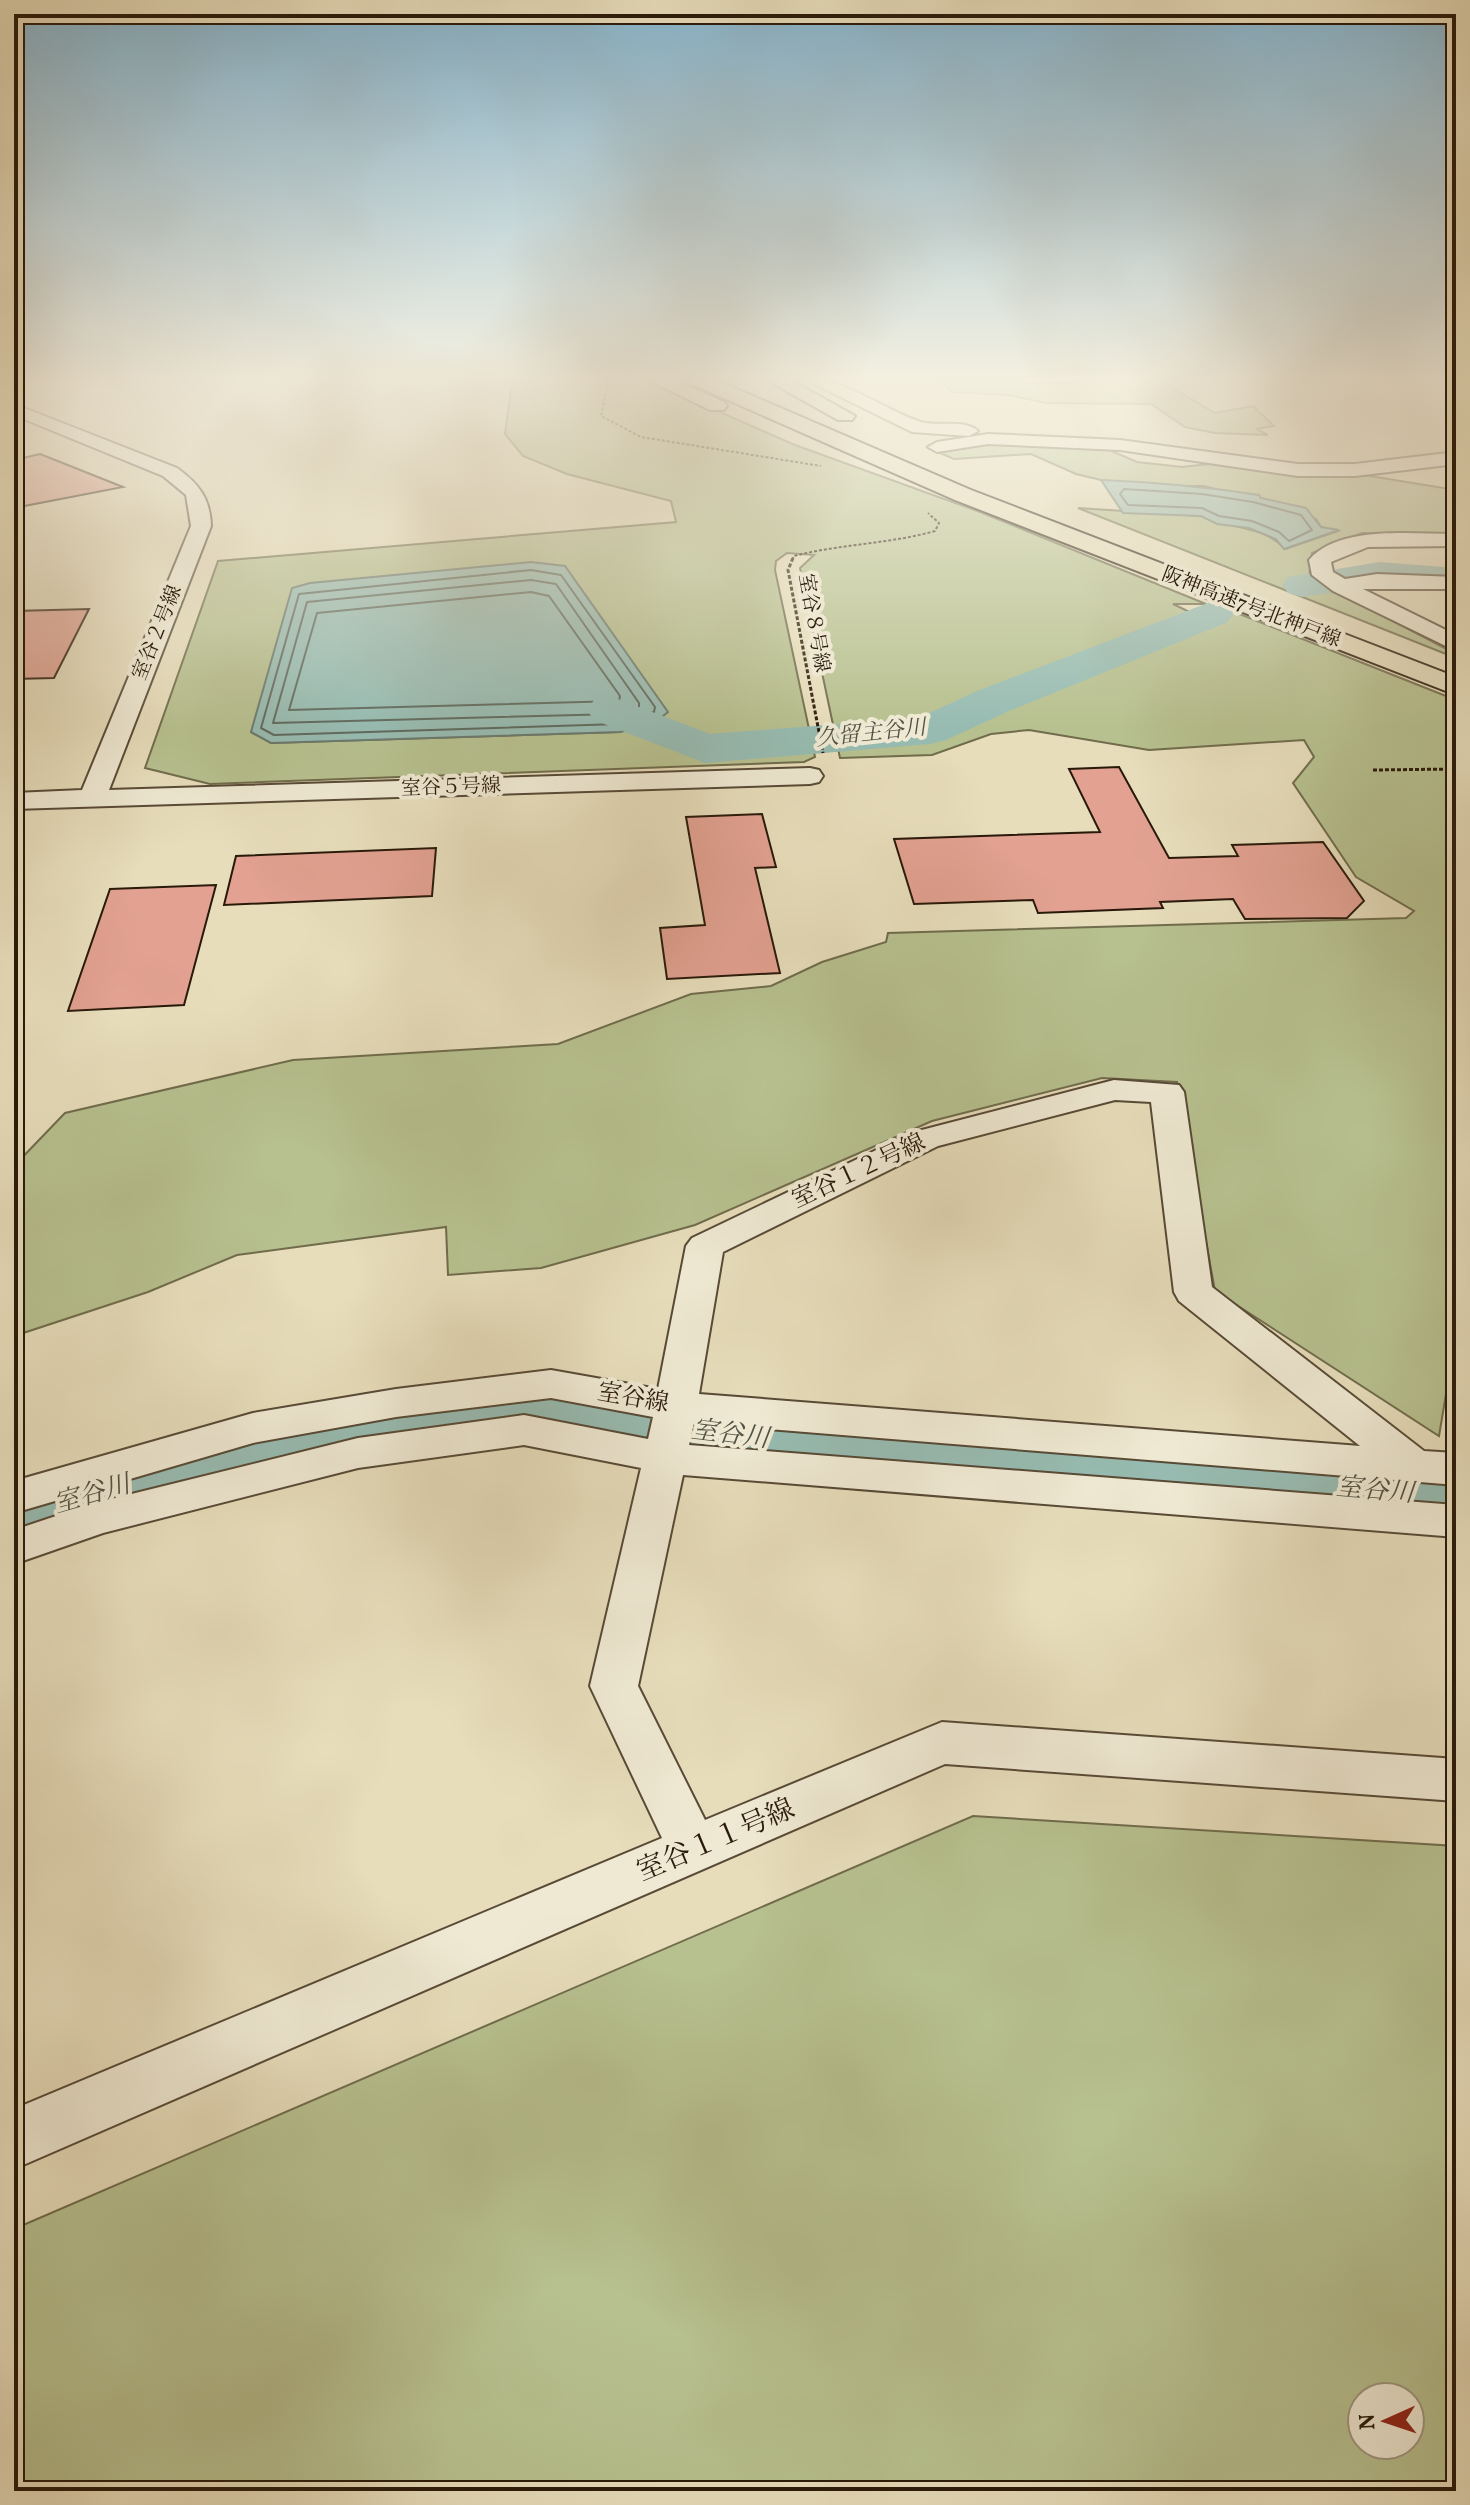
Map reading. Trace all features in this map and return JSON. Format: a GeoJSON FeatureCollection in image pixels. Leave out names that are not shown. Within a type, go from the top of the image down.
{"type":"FeatureCollection","features":[{"type":"Feature","properties":{"kind":"highway","name":"阪神高速7号北神戸線"},"geometry":{"type":"LineString","coordinates":[[963,495],[1456,687]]}},
{"type":"Feature","properties":{"kind":"highway","name":"阪神高速7号北神戸線"},"geometry":{"type":"LineString","coordinates":[[1035,495],[1456,667]]}},
{"type":"Feature","properties":{"kind":"street","name":"室谷２号線"},"geometry":{"type":"LineString","coordinates":[[92,798],[201,526],[201,505],[196,495]]}},
{"type":"Feature","properties":{"kind":"street"},"geometry":{"type":"LineString","coordinates":[[1456,540],[1361,540],[1345,545],[1320,560],[1334,582],[1456,644]]}},
{"type":"Feature","properties":{"kind":"street"},"geometry":{"type":"LineString","coordinates":[[1334,582],[1456,583]]}},
{"type":"Feature","properties":{"kind":"street","name":"室谷５号線"},"geometry":{"type":"LineString","coordinates":[[92,798],[810,776]]}},
{"type":"Feature","properties":{"kind":"street"},"geometry":{"type":"LineString","coordinates":[[14,801],[92,798]]}},
{"type":"Feature","properties":{"kind":"street","name":"室谷１２号線"},"geometry":{"type":"LineString","coordinates":[[694,1851],[614,1686],[676,1407],[705,1246],[926,1139],[1114,1090],[1167,1092],[1193,1292],[1435,1467]]}},
{"type":"Feature","properties":{"kind":"street","name":"室谷線"},"geometry":{"type":"LineString","coordinates":[[14,1497],[253,1428],[396,1403],[551,1384],[676,1407],[1435,1467]]}},
{"type":"Feature","properties":{"kind":"street"},"geometry":{"type":"LineString","coordinates":[[14,1547],[95,1519],[358,1453],[524,1430],[665,1458],[1456,1521]]}},
{"type":"Feature","properties":{"kind":"street","name":"室谷１１号線"},"geometry":{"type":"LineString","coordinates":[[14,2139],[942,1743],[1456,1780]]}},
{"type":"Feature","properties":{"kind":"path","name":"室谷８号線"},"geometry":{"type":"LineString","coordinates":[[810,776],[825,762],[788,570],[794,556],[820,548],[912,539],[935,531],[939,523],[931,514],[918,508]]}},
{"type":"Feature","properties":{"kind":"path"},"geometry":{"type":"LineString","coordinates":[[1373,770],[1456,769]]}},
{"type":"Feature","properties":{"kind":"green space"},"geometry":{"type":"Polygon","coordinates":[[[648,495],[933,495],[1206,604],[1173,604],[1192,613],[1106,644],[921,724],[880,730],[883,743],[936,734],[1232,611],[1456,700],[1456,1397],[1446,1394],[1439,1436],[1215,1291],[1177,1082],[1102,1078],[932,1121],[695,1225],[541,1268],[448,1275],[446,1227],[237,1255],[148,1292],[14,1336],[14,1166],[65,1113],[293,1060],[558,1044],[691,994],[771,986],[822,962],[886,942],[888,933],[1406,918],[1414,911],[1356,877],[1293,783],[1314,757],[1304,740],[1149,750],[1029,730],[991,734],[932,755],[840,758],[800,568],[814,555],[787,553],[776,561],[775,570],[815,757],[804,762],[210,784],[145,768],[218,561],[676,522],[671,501],[648,495]],[[251,732],[271,743],[620,732],[251,732]]]}},
{"type":"Feature","properties":{"kind":"green space"},"geometry":{"type":"Polygon","coordinates":[[[1242,495],[1456,495],[1456,536],[1362,533],[1312,553],[1309,577],[1456,654],[1456,658],[1078,508],[1201,516],[1256,531],[1285,549],[1338,531],[1321,527],[1316,519],[1277,503],[1242,495]]]}},
{"type":"Feature","properties":{"kind":"green space"},"geometry":{"type":"Polygon","coordinates":[[[973,1816],[1456,1846],[1456,2491],[14,2491],[14,2229],[973,1816]]]}},
{"type":"Feature","properties":{"kind":"water"},"geometry":{"type":"Polygon","coordinates":[[[1111,495],[1258,495],[1306,508],[1321,527],[1339,530],[1284,549],[1276,539],[1249,528],[1217,524],[1201,516],[1123,513],[1111,495]]]}},
{"type":"Feature","properties":{"kind":"water"},"geometry":{"type":"Polygon","coordinates":[[[531,562],[565,566],[668,712],[653,724],[620,732],[271,743],[251,732],[292,588],[310,583],[531,562]]]}},
{"type":"Feature","properties":{"kind":"building"},"geometry":{"type":"Polygon","coordinates":[[[14,495],[82,495],[14,508],[14,495]]]}},
{"type":"Feature","properties":{"kind":"building"},"geometry":{"type":"Polygon","coordinates":[[[89,609],[54,678],[14,679],[14,611],[89,609]]]}},
{"type":"Feature","properties":{"kind":"building"},"geometry":{"type":"Polygon","coordinates":[[[1119,767],[1169,858],[1238,856],[1232,845],[1323,842],[1364,901],[1347,918],[1245,919],[1233,899],[1160,902],[1163,908],[1038,913],[1033,900],[914,904],[894,839],[1100,832],[1069,769],[1119,767]]]}},
{"type":"Feature","properties":{"kind":"building"},"geometry":{"type":"Polygon","coordinates":[[[762,814],[776,867],[755,868],[780,973],[667,979],[660,928],[705,925],[686,817],[762,814]]]}},
{"type":"Feature","properties":{"kind":"building"},"geometry":{"type":"Polygon","coordinates":[[[436,848],[432,896],[224,905],[236,856],[436,848]]]}},
{"type":"Feature","properties":{"kind":"building"},"geometry":{"type":"Polygon","coordinates":[[[216,885],[184,1005],[68,1011],[110,889],[216,885]]]}},
{"type":"Feature","properties":{"kind":"waterway","name":"久留主谷川"},"geometry":{"type":"LineString","coordinates":[[1302,585],[1380,574],[1456,580]]}},
{"type":"Feature","properties":{"kind":"waterway","name":"久留主谷川"},"geometry":{"type":"LineString","coordinates":[[610,710],[705,749],[930,730],[993,701],[1213,613]]}},
{"type":"Feature","properties":{"kind":"waterway","name":"室谷川"},"geometry":{"type":"LineString","coordinates":[[14,1518],[147,1479],[348,1435],[536,1413],[830,1447],[1456,1498]]}}]}
